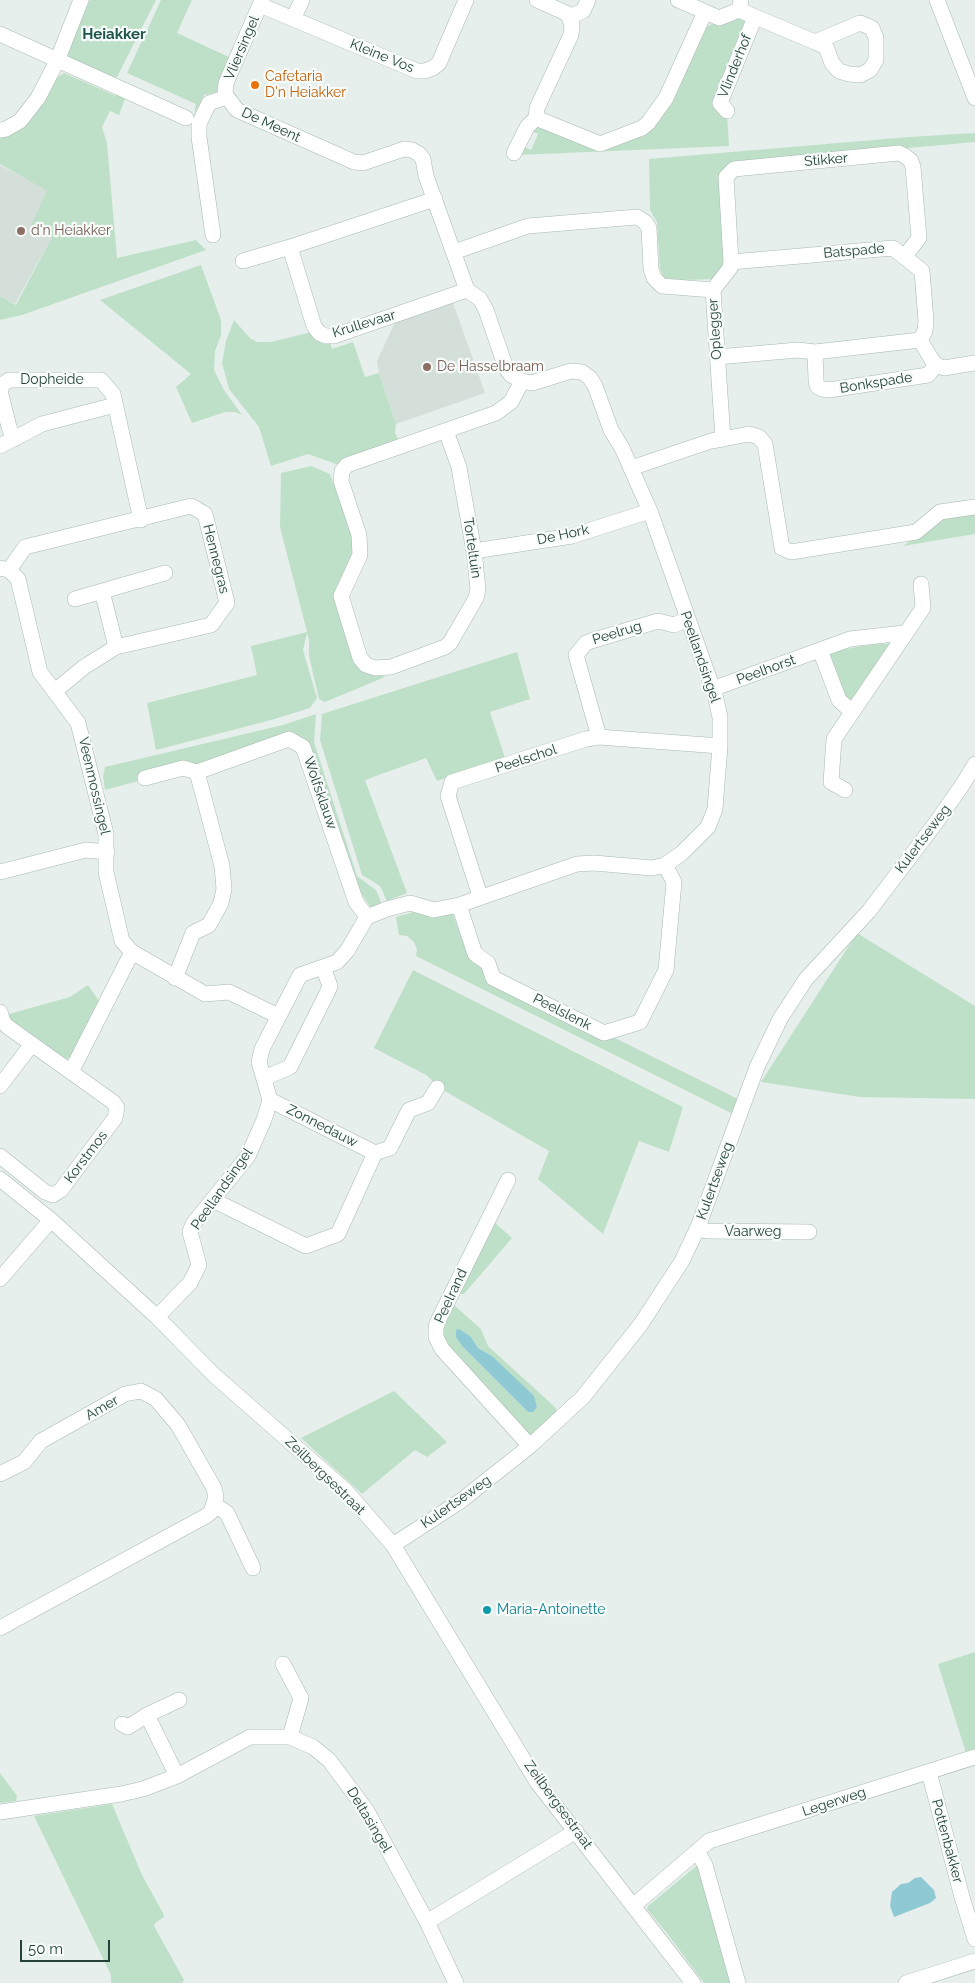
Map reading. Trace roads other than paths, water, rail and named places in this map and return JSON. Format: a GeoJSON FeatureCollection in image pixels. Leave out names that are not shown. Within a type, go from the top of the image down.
{"type":"FeatureCollection","features":[{"type":"Feature","properties":{"kind":"street"},"geometry":{"type":"LineString","coordinates":[[0,130],[6,129],[20,121],[38,98],[57,61],[81,0]]}},
{"type":"Feature","properties":{"kind":"street"},"geometry":{"type":"LineString","coordinates":[[293,20],[302,0]]}},
{"type":"Feature","properties":{"kind":"street","name":"Kleine Vos"},"geometry":{"type":"LineString","coordinates":[[261,2],[293,20],[417,71],[425,71],[434,68],[439,63],[466,0]]}},
{"type":"Feature","properties":{"kind":"street"},"geometry":{"type":"LineString","coordinates":[[514,153],[527,126],[536,118],[537,108],[572,35],[572,25],[568,14],[538,0]]}},
{"type":"Feature","properties":{"kind":"street"},"geometry":{"type":"LineString","coordinates":[[569,17],[583,12],[588,0]]}},
{"type":"Feature","properties":{"kind":"street"},"geometry":{"type":"LineString","coordinates":[[678,0],[719,18],[740,5]]}},
{"type":"Feature","properties":{"kind":"street"},"geometry":{"type":"LineString","coordinates":[[937,0],[975,98]]}},
{"type":"Feature","properties":{"kind":"street","name":"Vliersingel"},"geometry":{"type":"LineString","coordinates":[[227,97],[225,93],[226,83],[261,2]]}},
{"type":"Feature","properties":{"kind":"street","name":"Vlinderhof"},"geometry":{"type":"LineString","coordinates":[[740,5],[755,18],[815,42]]}},
{"type":"Feature","properties":{"kind":"street"},"geometry":{"type":"LineString","coordinates":[[536,118],[600,144],[642,128],[648,123],[666,98],[705,12]]}},
{"type":"Feature","properties":{"kind":"street","name":"Vlinderhof"},"geometry":{"type":"LineString","coordinates":[[728,111],[720,104],[755,18]]}},
{"type":"Feature","properties":{"kind":"street"},"geometry":{"type":"LineString","coordinates":[[0,34],[186,118]]}},
{"type":"Feature","properties":{"kind":"street","name":"De Meent"},"geometry":{"type":"LineString","coordinates":[[213,235],[199,137],[199,124],[209,103],[227,97],[237,110],[354,162],[363,163],[404,149],[412,150],[423,159],[426,176],[435,199]]}},
{"type":"Feature","properties":{"kind":"street","name":"Stikker"},"geometry":{"type":"LineString","coordinates":[[731,262],[726,177],[734,169],[899,153],[911,161],[913,167],[920,238],[905,256]]}},
{"type":"Feature","properties":{"kind":"street"},"geometry":{"type":"LineString","coordinates":[[242,261],[290,248],[435,199],[467,290],[480,299],[486,310],[506,368],[511,375],[522,381]]}},
{"type":"Feature","properties":{"kind":"street","name":"Oplegger"},"geometry":{"type":"LineString","coordinates":[[454,252],[528,226],[637,217],[645,222],[648,228],[651,269],[654,278],[662,286],[713,290],[723,438]]}},
{"type":"Feature","properties":{"kind":"street","name":"Krullevaar"},"geometry":{"type":"LineString","coordinates":[[290,248],[314,326],[319,333],[326,336],[334,336],[467,290]]}},
{"type":"Feature","properties":{"kind":"street","name":"Batspade"},"geometry":{"type":"LineString","coordinates":[[731,262],[893,248],[922,270],[926,321],[925,331],[920,340]]}},
{"type":"Feature","properties":{"kind":"street"},"geometry":{"type":"LineString","coordinates":[[713,290],[730,268],[731,262]]}},
{"type":"Feature","properties":{"kind":"street"},"geometry":{"type":"LineString","coordinates":[[717,357],[798,350],[815,352],[920,340],[936,365],[944,368],[975,363]]}},
{"type":"Feature","properties":{"kind":"street","name":"Bonkspade"},"geometry":{"type":"LineString","coordinates":[[815,352],[817,386],[829,390],[928,375],[936,365]]}},
{"type":"Feature","properties":{"kind":"street","name":"Peellandsingel"},"geometry":{"type":"LineString","coordinates":[[522,381],[532,383],[571,371],[582,372],[590,378],[595,386],[611,430],[650,510],[712,689],[720,717],[720,746],[715,809],[708,827],[682,853],[665,865]]}},
{"type":"Feature","properties":{"kind":"street","name":"Dopheide"},"geometry":{"type":"LineString","coordinates":[[14,439],[0,391],[3,384],[10,380],[101,380],[113,394],[141,520]]}},
{"type":"Feature","properties":{"kind":"street","name":"Torteltuin"},"geometry":{"type":"LineString","coordinates":[[446,430],[459,467],[474,551],[478,589],[476,598],[450,644],[391,667],[375,668],[366,665],[360,658],[341,596],[360,555],[359,535],[341,481],[342,471],[347,465],[446,430],[496,413],[511,402],[522,381]]}},
{"type":"Feature","properties":{"kind":"street"},"geometry":{"type":"LineString","coordinates":[[0,446],[42,424],[115,405]]}},
{"type":"Feature","properties":{"kind":"street"},"geometry":{"type":"LineString","coordinates":[[631,468],[710,441],[749,434],[759,437],[765,444],[782,548],[791,552],[916,532],[940,512],[975,507]]}},
{"type":"Feature","properties":{"kind":"street","name":"Hennegras"},"geometry":{"type":"LineString","coordinates":[[5,569],[25,547],[192,506],[205,514],[227,603],[212,626],[116,646],[84,667],[55,691]]}},
{"type":"Feature","properties":{"kind":"street","name":"De Hork"},"geometry":{"type":"LineString","coordinates":[[474,551],[572,536],[650,510]]}},
{"type":"Feature","properties":{"kind":"street","name":"Veenmossingel"},"geometry":{"type":"LineString","coordinates":[[5,569],[18,579],[40,672],[78,723],[102,812],[106,834],[106,872],[122,942],[132,952],[206,994],[229,992],[278,1016]]}},
{"type":"Feature","properties":{"kind":"street"},"geometry":{"type":"LineString","coordinates":[[75,599],[165,572]]}},
{"type":"Feature","properties":{"kind":"street"},"geometry":{"type":"LineString","coordinates":[[845,790],[831,782],[834,739],[904,633],[923,608],[921,584]]}},
{"type":"Feature","properties":{"kind":"street"},"geometry":{"type":"LineString","coordinates":[[102,591],[116,646]]}},
{"type":"Feature","properties":{"kind":"street","name":"Peelrug"},"geometry":{"type":"LineString","coordinates":[[599,736],[576,655],[590,641],[658,622],[674,626],[688,619]]}},
{"type":"Feature","properties":{"kind":"street","name":"Peelhorst"},"geometry":{"type":"LineString","coordinates":[[712,689],[850,639],[904,633]]}},
{"type":"Feature","properties":{"kind":"street"},"geometry":{"type":"LineString","coordinates":[[820,650],[839,700],[852,712]]}},
{"type":"Feature","properties":{"kind":"street","name":"Peelschol"},"geometry":{"type":"LineString","coordinates":[[480,896],[448,796],[452,782],[599,736],[720,746]]}},
{"type":"Feature","properties":{"kind":"street","name":"Wolfsklauw"},"geometry":{"type":"LineString","coordinates":[[145,778],[183,768],[197,772],[289,739],[303,747],[356,902],[367,917]]}},
{"type":"Feature","properties":{"kind":"street","name":"Kulertseweg"},"geometry":{"type":"LineString","coordinates":[[393,1545],[462,1500],[530,1446],[583,1397],[641,1324],[682,1261],[698,1227],[757,1067],[780,1019],[806,979],[869,911],[935,824],[975,764]]}},
{"type":"Feature","properties":{"kind":"street"},"geometry":{"type":"LineString","coordinates":[[175,978],[193,934],[209,925],[220,903],[224,889],[222,866],[197,772]]}},
{"type":"Feature","properties":{"kind":"street"},"geometry":{"type":"LineString","coordinates":[[0,872],[86,850],[107,852]]}},
{"type":"Feature","properties":{"kind":"street"},"geometry":{"type":"LineString","coordinates":[[270,1100],[259,1062],[262,1049],[278,1016],[300,975],[337,962],[347,952],[367,917],[410,903],[434,910],[459,905],[480,896],[576,864],[594,863],[652,868],[665,865]]}},
{"type":"Feature","properties":{"kind":"street","name":"Peelslenk"},"geometry":{"type":"LineString","coordinates":[[459,905],[475,954],[488,963],[493,978],[604,1033],[640,1022],[666,970],[674,882],[665,865]]}},
{"type":"Feature","properties":{"kind":"street"},"geometry":{"type":"LineString","coordinates":[[72,1072],[132,952]]}},
{"type":"Feature","properties":{"kind":"street"},"geometry":{"type":"LineString","coordinates":[[264,1078],[290,1067],[328,993],[330,986],[324,966]]}},
{"type":"Feature","properties":{"kind":"street","name":"Korstmos"},"geometry":{"type":"LineString","coordinates":[[0,1012],[3,1022],[113,1102],[116,1108],[115,1118],[60,1190],[53,1195],[45,1192],[0,1156]]}},
{"type":"Feature","properties":{"kind":"street"},"geometry":{"type":"LineString","coordinates":[[0,1086],[32,1044]]}},
{"type":"Feature","properties":{"kind":"street","name":"Zonnedauw"},"geometry":{"type":"LineString","coordinates":[[270,1100],[375,1153],[390,1148],[409,1110],[428,1103],[437,1088]]}},
{"type":"Feature","properties":{"kind":"street","name":"Peellandsingel"},"geometry":{"type":"LineString","coordinates":[[156,1317],[190,1283],[199,1265],[190,1232],[193,1224],[248,1156],[264,1120],[270,1100]]}},
{"type":"Feature","properties":{"kind":"street","name":"Zonnedauw"},"geometry":{"type":"LineString","coordinates":[[213,1200],[306,1246],[338,1234],[375,1153]]}},
{"type":"Feature","properties":{"kind":"street","name":"Zeilbergsestraat"},"geometry":{"type":"LineString","coordinates":[[0,1179],[51,1220],[156,1317],[214,1375],[346,1491],[393,1545],[537,1782],[693,1983]]}},
{"type":"Feature","properties":{"kind":"street","name":"Peelrand"},"geometry":{"type":"LineString","coordinates":[[508,1180],[439,1319],[436,1327],[436,1337],[442,1349],[530,1446]]}},
{"type":"Feature","properties":{"kind":"street"},"geometry":{"type":"LineString","coordinates":[[1,1277],[51,1220]]}},
{"type":"Feature","properties":{"kind":"street","name":"Vaarweg"},"geometry":{"type":"LineString","coordinates":[[698,1227],[706,1231],[809,1232]]}},
{"type":"Feature","properties":{"kind":"street","name":"Amer"},"geometry":{"type":"LineString","coordinates":[[0,1474],[24,1462],[40,1441],[125,1394],[141,1392],[156,1400],[178,1425],[214,1488],[215,1505]]}},
{"type":"Feature","properties":{"kind":"street"},"geometry":{"type":"LineString","coordinates":[[0,1628],[206,1516],[212,1512],[215,1505],[227,1513],[253,1568]]}},
{"type":"Feature","properties":{"kind":"street"},"geometry":{"type":"LineString","coordinates":[[283,1664],[301,1698],[290,1737]]}},
{"type":"Feature","properties":{"kind":"street"},"geometry":{"type":"LineString","coordinates":[[122,1724],[128,1727],[147,1715],[179,1700]]}},
{"type":"Feature","properties":{"kind":"street"},"geometry":{"type":"LineString","coordinates":[[147,1715],[177,1776]]}},
{"type":"Feature","properties":{"kind":"street","name":"Deltasingel"},"geometry":{"type":"LineString","coordinates":[[0,1812],[143,1789],[177,1776],[250,1737],[290,1737],[313,1747],[329,1760],[367,1811],[427,1922],[456,1983]]}},
{"type":"Feature","properties":{"kind":"street","name":"Legerweg"},"geometry":{"type":"LineString","coordinates":[[697,1851],[709,1841],[975,1757]]}},
{"type":"Feature","properties":{"kind":"street","name":"Pottenbakker"},"geometry":{"type":"LineString","coordinates":[[929,1772],[975,1939]]}},
{"type":"Feature","properties":{"kind":"street"},"geometry":{"type":"LineString","coordinates":[[427,1922],[576,1831]]}},
{"type":"Feature","properties":{"kind":"street"},"geometry":{"type":"LineString","coordinates":[[633,1906],[697,1851],[705,1865],[738,1983]]}},
{"type":"Feature","properties":{"kind":"street"},"geometry":{"type":"LineString","coordinates":[[906,1983],[975,1961]]}},
{"type":"Feature","properties":{"kind":"water"},"geometry":{"type":"Polygon","coordinates":[[[459,1329],[471,1337],[478,1348],[492,1356],[534,1396],[537,1407],[533,1412],[528,1412],[463,1347],[456,1337],[456,1330],[459,1329]]]}},
{"type":"Feature","properties":{"kind":"water"},"geometry":{"type":"Polygon","coordinates":[[[921,1877],[934,1890],[936,1898],[930,1903],[894,1917],[890,1906],[892,1892],[901,1884],[921,1877]]]}},
{"type":"Feature","properties":{"kind":"place","name":"Cafetaria D'n Heiakker"},"geometry":{"type":"Point","coordinates":[255,85]}},
{"type":"Feature","properties":{"kind":"place","name":"d'n Heiakker"},"geometry":{"type":"Point","coordinates":[21,231]}},
{"type":"Feature","properties":{"kind":"place","name":"De Hasselbraam"},"geometry":{"type":"Point","coordinates":[427,367]}},
{"type":"Feature","properties":{"kind":"place","name":"Maria-Antoinette"},"geometry":{"type":"Point","coordinates":[487,1610]}},
{"type":"Feature","properties":{"kind":"district","name":"Heiakker"},"geometry":{"type":"Point","coordinates":[114,34]}}]}
